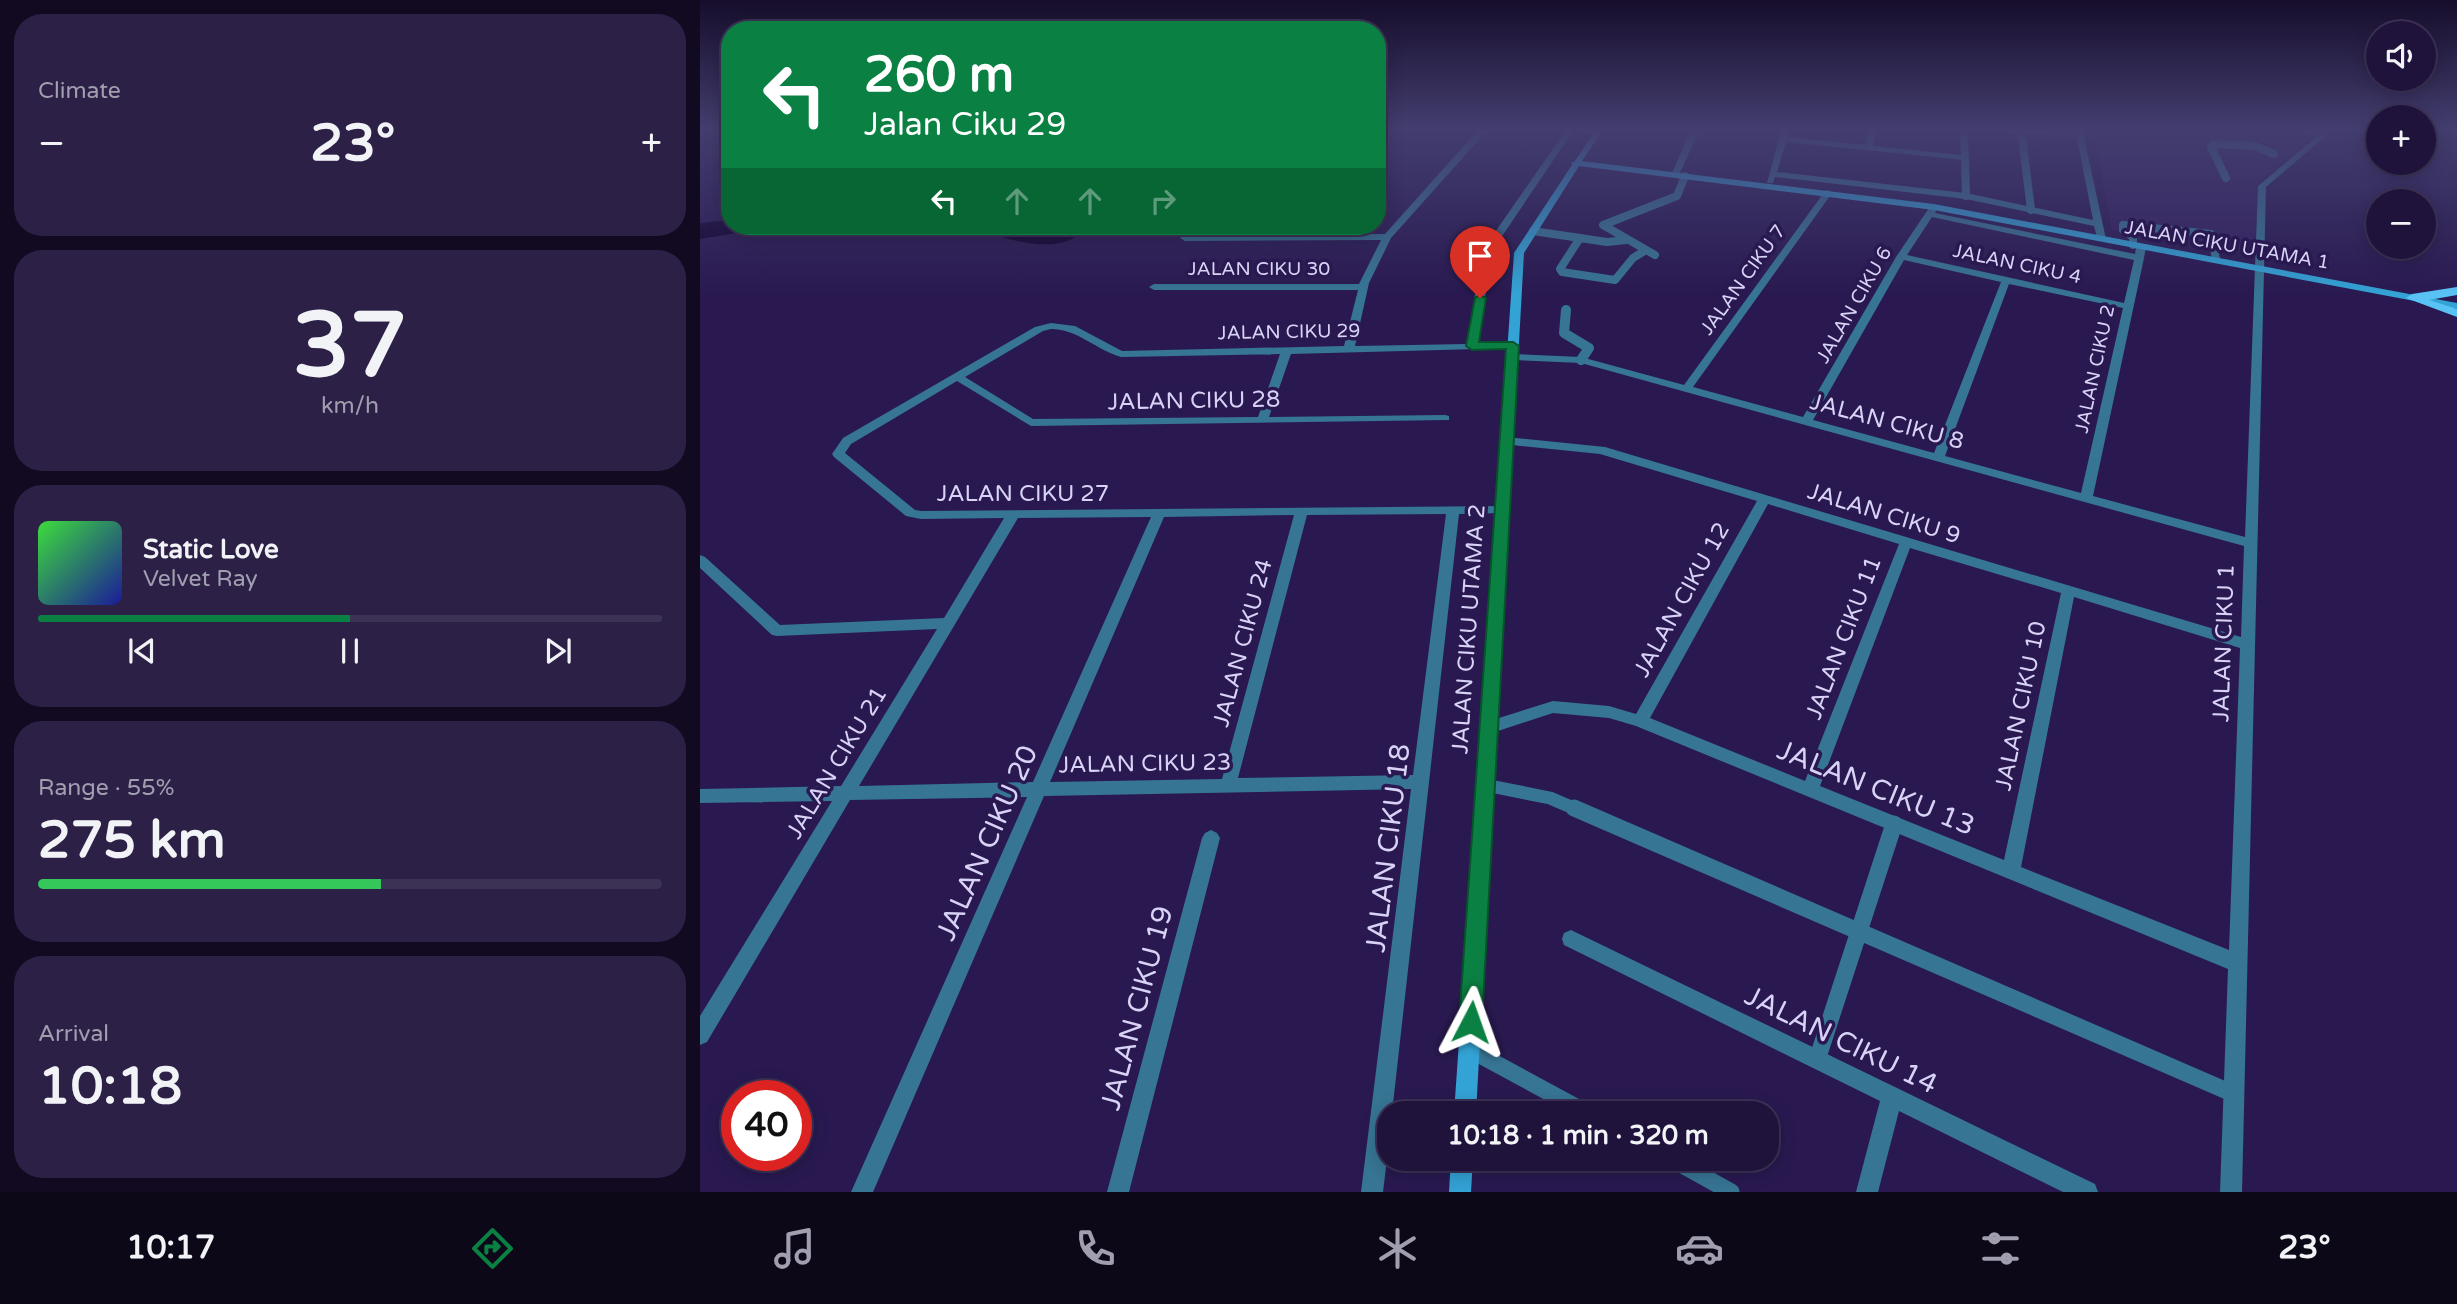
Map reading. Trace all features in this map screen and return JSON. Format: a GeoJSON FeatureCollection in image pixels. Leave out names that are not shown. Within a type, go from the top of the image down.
{"type":"FeatureCollection","features":[{"type":"Feature","properties":{"kind":"main road"},"geometry":{"type":"LineString","coordinates":[[2412,298],[2457,291]]}},
{"type":"Feature","properties":{"kind":"main road"},"geometry":{"type":"LineString","coordinates":[[2412,298],[2457,313]]}},
{"type":"Feature","properties":{"kind":"street"},"geometry":{"type":"LineString","coordinates":[[1349,348],[1364,287],[1387,237],[1435,184]]}},
{"type":"Feature","properties":{"kind":"street"},"geometry":{"type":"LineString","coordinates":[[1472,346],[1487,251],[1531,184]]}},
{"type":"Feature","properties":{"kind":"street","name":"JALAN CIKU UTAMA 2"},"geometry":{"type":"LineString","coordinates":[[1466,1101],[1519,253],[1562,184]]}},
{"type":"Feature","properties":{"kind":"street","name":"JALAN CIKU UTAMA 1"},"geometry":{"type":"LineString","coordinates":[[1748,184],[1828,193],[2101,239],[2138,250],[2216,259],[2457,306]]}},
{"type":"Feature","properties":{"kind":"street"},"geometry":{"type":"LineString","coordinates":[[1853,184],[1966,197],[2099,224]]}},
{"type":"Feature","properties":{"kind":"street"},"geometry":{"type":"LineString","coordinates":[[2091,184],[2101,239]]}},
{"type":"Feature","properties":{"kind":"street","name":"JALAN CIKU 1"},"geometry":{"type":"LineString","coordinates":[[2231,1192],[2258,267],[2262,186],[2265,184]]}},
{"type":"Feature","properties":{"kind":"street","name":"JALAN CIKU 7"},"geometry":{"type":"LineString","coordinates":[[1686,389],[1828,193]]}},
{"type":"Feature","properties":{"kind":"street"},"geometry":{"type":"LineString","coordinates":[[1931,210],[2138,250]]}},
{"type":"Feature","properties":{"kind":"street","name":"JALAN CIKU 6"},"geometry":{"type":"LineString","coordinates":[[1806,422],[1931,210]]}},
{"type":"Feature","properties":{"kind":"street"},"geometry":{"type":"LineString","coordinates":[[1185,238],[1387,237]]}},
{"type":"Feature","properties":{"kind":"street","name":"JALAN CIKU 2"},"geometry":{"type":"LineString","coordinates":[[2086,498],[2138,250]]}},
{"type":"Feature","properties":{"kind":"street","name":"JALAN CIKU 4"},"geometry":{"type":"LineString","coordinates":[[1901,257],[2126,306]]}},
{"type":"Feature","properties":{"kind":"street"},"geometry":{"type":"LineString","coordinates":[[1938,458],[2006,280]]}},
{"type":"Feature","properties":{"kind":"street","name":"JALAN CIKU 30"},"geometry":{"type":"LineString","coordinates":[[1154,287],[1364,287]]}},
{"type":"Feature","properties":{"kind":"street","name":"JALAN CIKU 27"},"geometry":{"type":"LineString","coordinates":[[1072,328],[1060,324],[1046,327],[847,441],[838,454],[913,514],[1502,509]]}},
{"type":"Feature","properties":{"kind":"street","name":"JALAN CIKU 29"},"geometry":{"type":"LineString","coordinates":[[1072,328],[1121,354],[1472,346],[1512,351]]}},
{"type":"Feature","properties":{"kind":"street"},"geometry":{"type":"LineString","coordinates":[[1262,421],[1287,349]]}},
{"type":"Feature","properties":{"kind":"street","name":"JALAN CIKU 8"},"geometry":{"type":"LineString","coordinates":[[1512,351],[1581,360],[2250,543]]}},
{"type":"Feature","properties":{"kind":"street","name":"JALAN CIKU 28"},"geometry":{"type":"LineString","coordinates":[[958,377],[1031,423],[1445,418]]}},
{"type":"Feature","properties":{"kind":"street","name":"JALAN CIKU 9"},"geometry":{"type":"LineString","coordinates":[[1506,441],[1597,449],[2246,644]]}},
{"type":"Feature","properties":{"kind":"street","name":"JALAN CIKU 12"},"geometry":{"type":"LineString","coordinates":[[1640,721],[1764,500]]}},
{"type":"Feature","properties":{"kind":"street","name":"JALAN CIKU 18"},"geometry":{"type":"LineString","coordinates":[[1372,1192],[1453,509]]}},
{"type":"Feature","properties":{"kind":"street","name":"JALAN CIKU 24"},"geometry":{"type":"LineString","coordinates":[[1228,786],[1302,511]]}},
{"type":"Feature","properties":{"kind":"street","name":"JALAN CIKU 20"},"geometry":{"type":"LineString","coordinates":[[862,1192],[1159,514]]}},
{"type":"Feature","properties":{"kind":"street","name":"JALAN CIKU 21"},"geometry":{"type":"LineString","coordinates":[[700,1035],[1013,515]]}},
{"type":"Feature","properties":{"kind":"street","name":"JALAN CIKU 11"},"geometry":{"type":"LineString","coordinates":[[1810,790],[1906,542]]}},
{"type":"Feature","properties":{"kind":"street"},"geometry":{"type":"LineString","coordinates":[[700,560],[777,631],[948,623]]}},
{"type":"Feature","properties":{"kind":"street","name":"JALAN CIKU 10"},"geometry":{"type":"LineString","coordinates":[[2011,870],[2068,592]]}},
{"type":"Feature","properties":{"kind":"street","name":"JALAN CIKU 13"},"geometry":{"type":"LineString","coordinates":[[1489,728],[1553,707],[1609,712],[1640,721],[2237,962]]}},
{"type":"Feature","properties":{"kind":"street","name":"JALAN CIKU 23"},"geometry":{"type":"LineString","coordinates":[[700,796],[1422,782]]}},
{"type":"Feature","properties":{"kind":"street","name":"JALAN CIKU 19"},"geometry":{"type":"LineString","coordinates":[[1118,1192],[1211,838]]}},
{"type":"Feature","properties":{"kind":"street","name":"JALAN CIKU 14"},"geometry":{"type":"LineString","coordinates":[[1571,939],[1892,1096],[2055,1184],[2087,1192]]}},
{"type":"Feature","properties":{"kind":"street"},"geometry":{"type":"LineString","coordinates":[[1867,1192],[1892,1096]]}},
{"type":"Feature","properties":{"kind":"street"},"geometry":{"type":"LineString","coordinates":[[1460,1192],[1461,1171]]}},
{"type":"Feature","properties":{"kind":"lane"},"geometry":{"type":"LineString","coordinates":[[1655,255],[1603,225],[1679,195],[1680,184]]}},
{"type":"Feature","properties":{"kind":"lane"},"geometry":{"type":"LineString","coordinates":[[1966,184],[1966,197]]}},
{"type":"Feature","properties":{"kind":"lane"},"geometry":{"type":"LineString","coordinates":[[2028,184],[2031,209]]}},
{"type":"Feature","properties":{"kind":"lane"},"geometry":{"type":"LineString","coordinates":[[2138,250],[2133,237],[2123,230],[2123,225],[2211,231],[2216,259]]}},
{"type":"Feature","properties":{"kind":"lane"},"geometry":{"type":"LineString","coordinates":[[1533,231],[1609,242],[1626,240]]}},
{"type":"Feature","properties":{"kind":"lane"},"geometry":{"type":"LineString","coordinates":[[1580,238],[1560,269],[1562,272],[1615,279],[1620,277],[1630,258],[1646,250]]}},
{"type":"Feature","properties":{"kind":"lane"},"geometry":{"type":"LineString","coordinates":[[1566,310],[1564,333],[1589,348],[1581,360]]}},
{"type":"Feature","properties":{"kind":"lane"},"geometry":{"type":"LineString","coordinates":[[1485,785],[1550,798],[2234,1094]]}},
{"type":"Feature","properties":{"kind":"lane"},"geometry":{"type":"LineString","coordinates":[[1817,1060],[1894,824]]}},
{"type":"Feature","properties":{"kind":"lane"},"geometry":{"type":"LineString","coordinates":[[1469,1049],[1565,1101]]}},
{"type":"Feature","properties":{"kind":"lane"},"geometry":{"type":"LineString","coordinates":[[1693,1171],[1731,1192]]}},
{"type":"Feature","properties":{"kind":"shaded area"},"geometry":{"type":"Polygon","coordinates":[[[2103,184],[2258,184],[2255,252],[2112,230],[2103,184]]]}},
{"type":"Feature","properties":{"kind":"waterway"},"geometry":{"type":"LineString","coordinates":[[700,231],[721,228]]}},
{"type":"Feature","properties":{"kind":"waterway"},"geometry":{"type":"LineString","coordinates":[[1034,235],[1049,238],[1055,235]]}},
{"type":"Feature","properties":{"kind":"route"},"geometry":{"type":"LineString","coordinates":[[1471,1022],[1513,346],[1472,346],[1480,298]]}}]}
